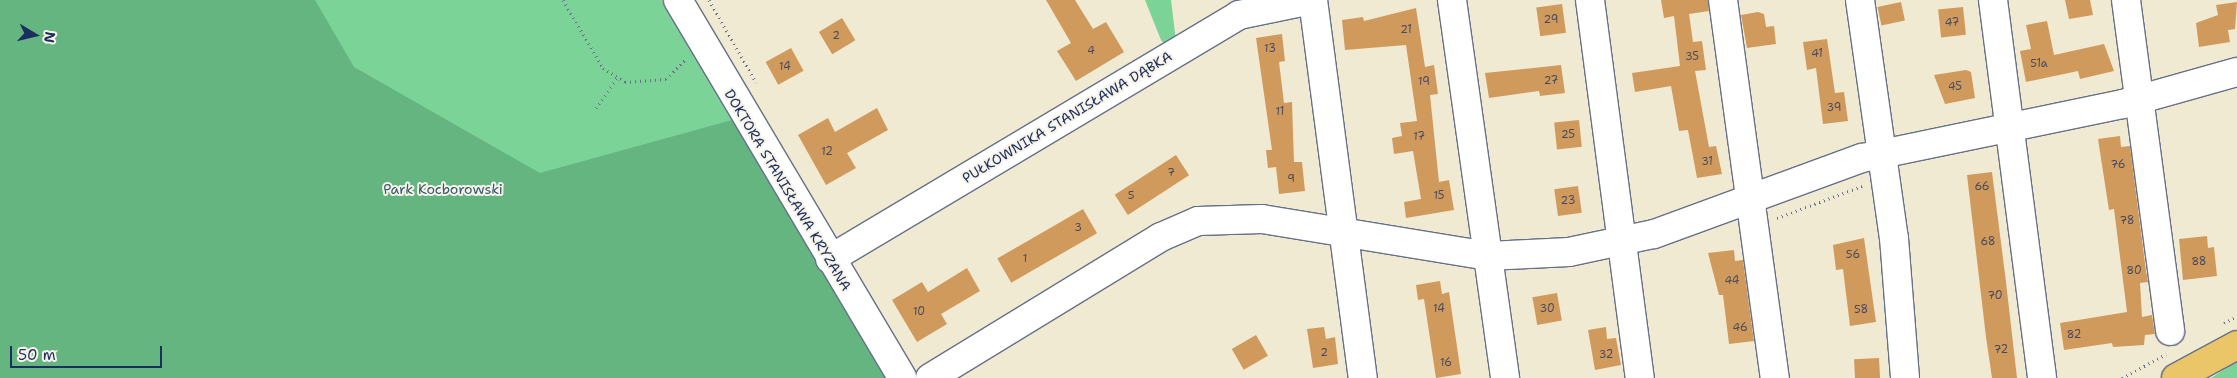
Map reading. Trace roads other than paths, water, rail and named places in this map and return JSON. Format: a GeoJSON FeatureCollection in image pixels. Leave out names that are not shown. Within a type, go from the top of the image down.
{"type":"FeatureCollection","features":[{"type":"Feature","properties":{"kind":"main road"},"geometry":{"type":"LineString","coordinates":[[2176,378],[2237,345]]}},
{"type":"Feature","properties":{"kind":"street","name":"DOKTORA STANISŁAWA KRYZANA"},"geometry":{"type":"LineString","coordinates":[[678,0],[699,43],[902,378]]}},
{"type":"Feature","properties":{"kind":"street","name":"PUŁKOWNIKA STANISŁAWA DĄBKA"},"geometry":{"type":"LineString","coordinates":[[830,259],[1239,15],[1313,0],[1342,232],[1363,378]]}},
{"type":"Feature","properties":{"kind":"street"},"geometry":{"type":"LineString","coordinates":[[1452,0],[1505,378]]}},
{"type":"Feature","properties":{"kind":"street"},"geometry":{"type":"LineString","coordinates":[[1590,0],[1640,378]]}},
{"type":"Feature","properties":{"kind":"street"},"geometry":{"type":"LineString","coordinates":[[1724,0],[1776,378]]}},
{"type":"Feature","properties":{"kind":"street"},"geometry":{"type":"LineString","coordinates":[[1860,0],[1880,153],[1894,238],[1905,378]]}},
{"type":"Feature","properties":{"kind":"street"},"geometry":{"type":"LineString","coordinates":[[1993,0],[2012,125],[2042,378]]}},
{"type":"Feature","properties":{"kind":"street"},"geometry":{"type":"LineString","coordinates":[[2126,0],[2142,99],[2170,332]]}},
{"type":"Feature","properties":{"kind":"street"},"geometry":{"type":"LineString","coordinates":[[930,378],[1162,237],[1198,221],[1262,218],[1488,256],[1569,252],[1622,242],[1880,153],[2142,99],[2237,72]]}},
{"type":"Feature","properties":{"kind":"park label","name":"Park Kocborowski"},"geometry":{"type":"Point","coordinates":[443,189]}}]}
